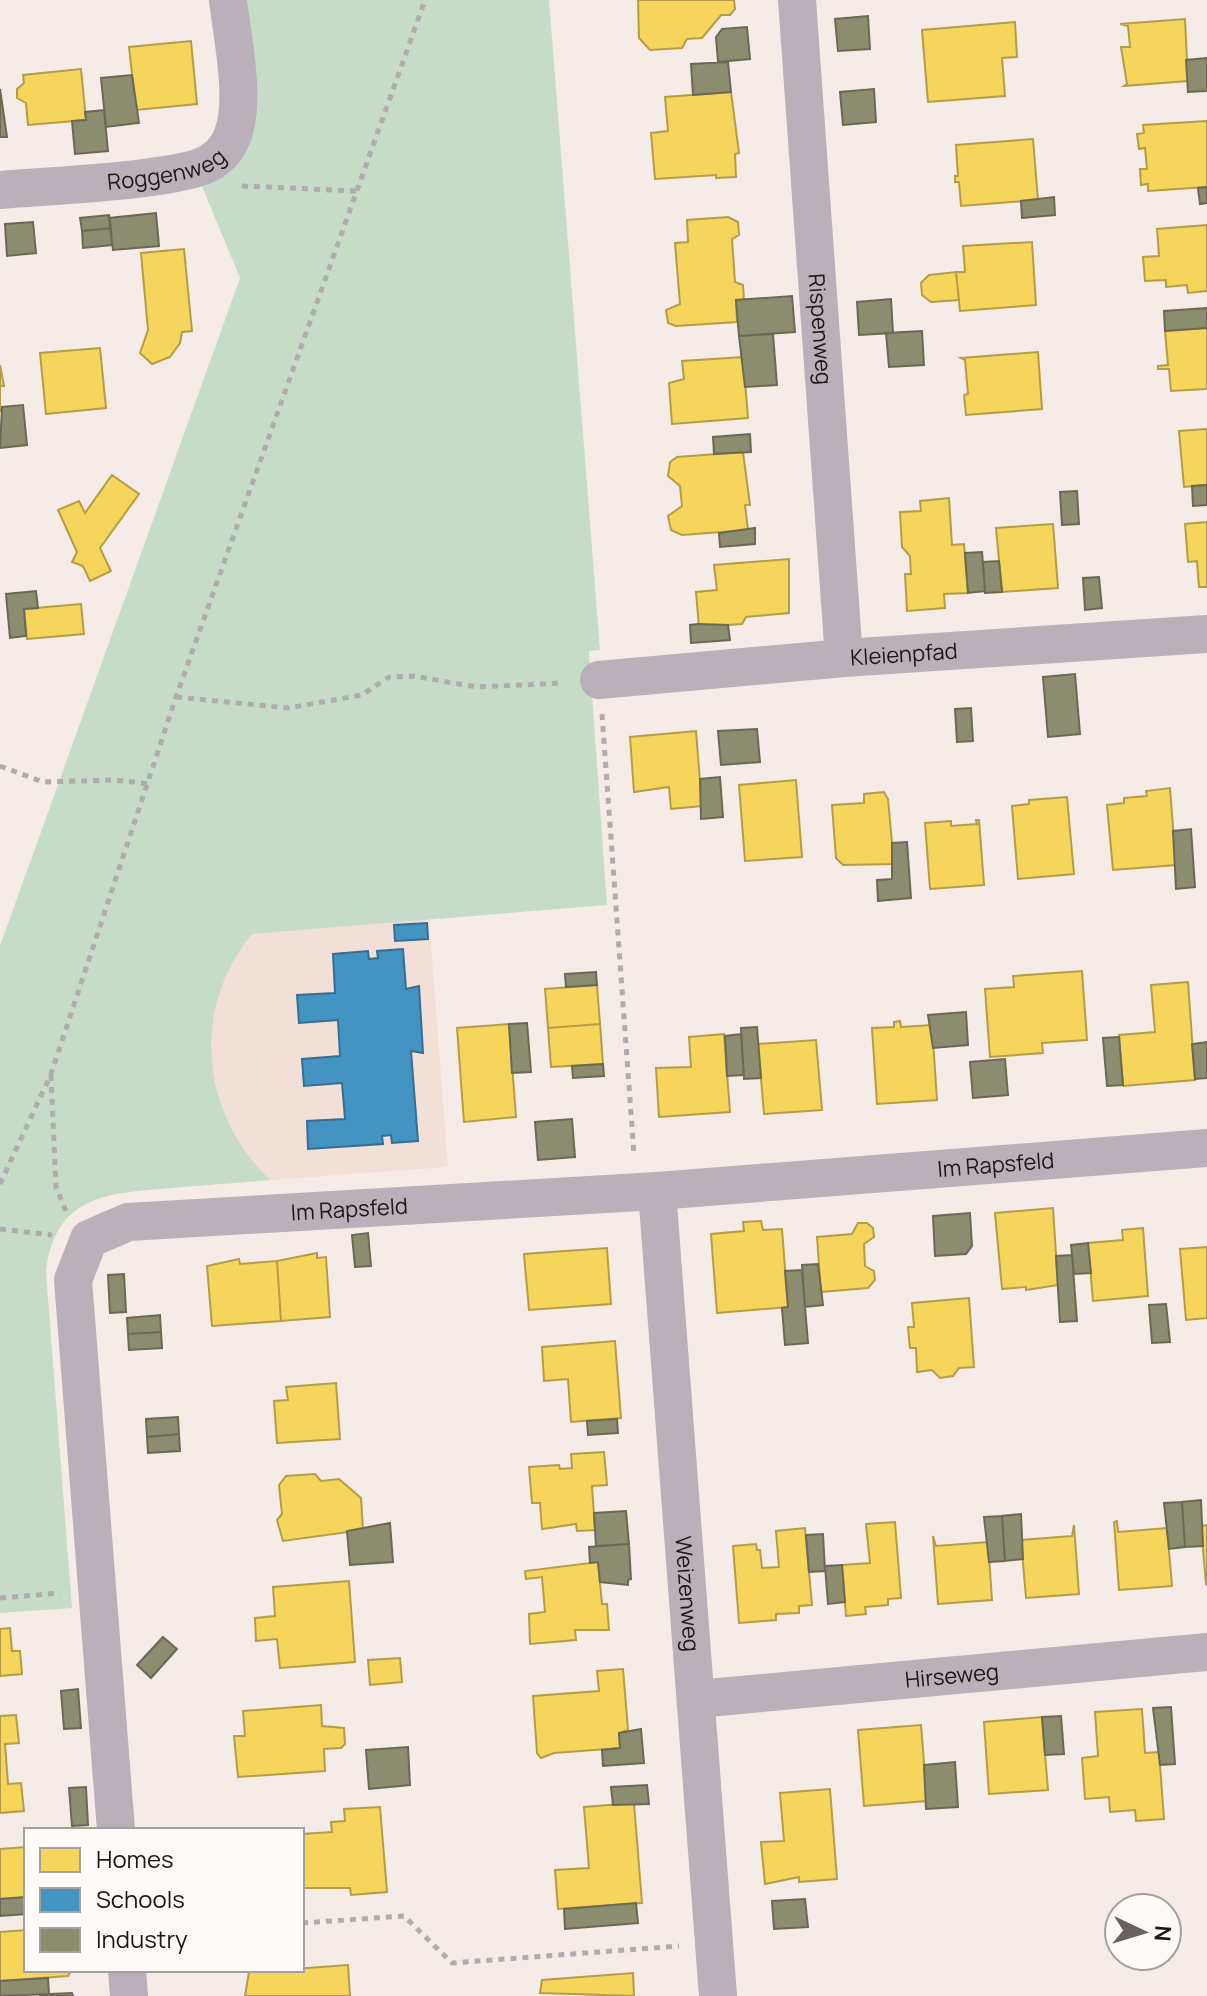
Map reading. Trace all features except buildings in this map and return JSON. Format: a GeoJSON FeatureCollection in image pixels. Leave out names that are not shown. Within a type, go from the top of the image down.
{"type":"FeatureCollection","features":[{"type":"Feature","properties":{"kind":"street","name":"Roggenweg"},"geometry":{"type":"LineString","coordinates":[[0,190],[164,174],[209,164],[224,152],[234,131],[238,104],[228,0]]}},
{"type":"Feature","properties":{"kind":"street","name":"Rispenweg"},"geometry":{"type":"LineString","coordinates":[[797,0],[844,658]]}},
{"type":"Feature","properties":{"kind":"street","name":"Kleienpfad"},"geometry":{"type":"LineString","coordinates":[[599,680],[844,658],[1207,634]]}},
{"type":"Feature","properties":{"kind":"street","name":"Im Rapsfeld"},"geometry":{"type":"LineString","coordinates":[[89,1239],[128,1222],[647,1192],[1207,1148]]}},
{"type":"Feature","properties":{"kind":"street","name":"Weizenweg"},"geometry":{"type":"LineString","coordinates":[[647,1192],[697,1699],[718,1996]]}},
{"type":"Feature","properties":{"kind":"street"},"geometry":{"type":"LineString","coordinates":[[89,1239],[73,1280],[116,1828]]}},
{"type":"Feature","properties":{"kind":"street","name":"Hirseweg"},"geometry":{"type":"LineString","coordinates":[[697,1699],[1207,1652]]}},
{"type":"Feature","properties":{"kind":"street"},"geometry":{"type":"LineString","coordinates":[[127,1972],[129,1996]]}},
{"type":"Feature","properties":{"kind":"path"},"geometry":{"type":"LineString","coordinates":[[0,1184],[51,1074],[150,784],[176,697],[425,0]]}},
{"type":"Feature","properties":{"kind":"path"},"geometry":{"type":"LineString","coordinates":[[209,164],[234,185],[357,191]]}},
{"type":"Feature","properties":{"kind":"path"},"geometry":{"type":"LineString","coordinates":[[176,697],[288,708],[362,695],[389,677],[509,688],[599,680],[647,1192]]}},
{"type":"Feature","properties":{"kind":"path"},"geometry":{"type":"LineString","coordinates":[[0,766],[43,782],[115,780],[150,784]]}},
{"type":"Feature","properties":{"kind":"path"},"geometry":{"type":"LineString","coordinates":[[51,1074],[56,1187],[70,1220],[89,1239]]}},
{"type":"Feature","properties":{"kind":"path"},"geometry":{"type":"LineString","coordinates":[[0,1229],[89,1239]]}},
{"type":"Feature","properties":{"kind":"path"},"geometry":{"type":"LineString","coordinates":[[0,1598],[97,1591]]}},
{"type":"Feature","properties":{"kind":"path"},"geometry":{"type":"LineString","coordinates":[[304,1923],[404,1916],[452,1963],[716,1943]]}},
{"type":"Feature","properties":{"kind":"shaded area"},"geometry":{"type":"Polygon","coordinates":[[[429,919],[448,1167],[270,1180],[252,1162],[224,1118],[210,1061],[210,1036],[220,988],[239,949],[252,934],[429,919]]]}},
{"type":"Feature","properties":{"kind":"green space"},"geometry":{"type":"Polygon","coordinates":[[[240,0],[549,0],[600,650],[589,651],[607,905],[252,934],[232,964],[219,995],[212,1028],[212,1060],[218,1093],[229,1124],[247,1153],[270,1180],[106,1196],[73,1213],[60,1227],[51,1246],[46,1272],[72,1608],[0,1613],[0,946],[240,278],[199,179],[230,163],[240,0]]]}}]}
